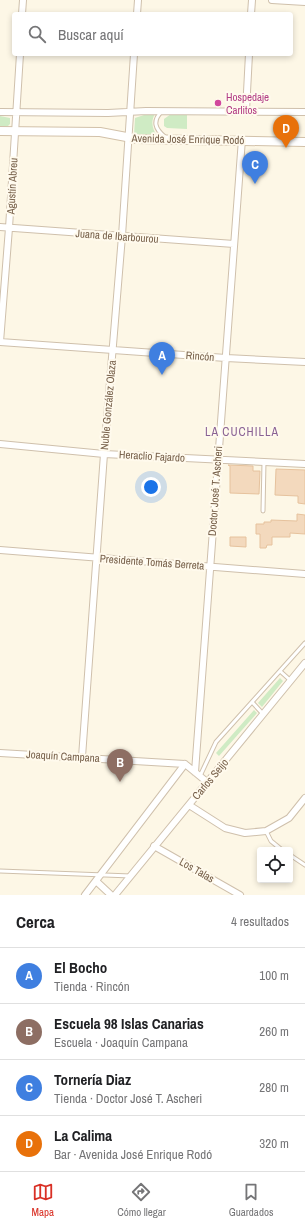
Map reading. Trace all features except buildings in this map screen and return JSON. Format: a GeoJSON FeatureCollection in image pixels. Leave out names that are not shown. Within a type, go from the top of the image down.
{"type":"FeatureCollection","features":[{"type":"Feature","properties":{"kind":"street"},"geometry":{"type":"LineString","coordinates":[[22,12],[23,0]]}},
{"type":"Feature","properties":{"kind":"street"},"geometry":{"type":"LineString","coordinates":[[137,12],[138,0]]}},
{"type":"Feature","properties":{"kind":"street"},"geometry":{"type":"LineString","coordinates":[[251,12],[252,0]]}},
{"type":"Feature","properties":{"kind":"street"},"geometry":{"type":"LineString","coordinates":[[272,0],[305,2]]}},
{"type":"Feature","properties":{"kind":"street","name":"Agustín Abreu"},"geometry":{"type":"LineString","coordinates":[[0,342],[20,56]]}},
{"type":"Feature","properties":{"kind":"street","name":"Nuble González Olaza"},"geometry":{"type":"LineString","coordinates":[[82,757],[104,454],[130,138],[134,56]]}},
{"type":"Feature","properties":{"kind":"street"},"geometry":{"type":"LineString","coordinates":[[246,111],[249,56]]}},
{"type":"Feature","properties":{"kind":"street"},"geometry":{"type":"LineString","coordinates":[[0,112],[305,112]]}},
{"type":"Feature","properties":{"kind":"street","name":"Avenida José Enrique Rodó"},"geometry":{"type":"LineString","coordinates":[[0,131],[100,132],[130,138],[242,139],[305,142]]}},
{"type":"Feature","properties":{"kind":"street","name":"Doctor José T. Ascheri"},"geometry":{"type":"LineString","coordinates":[[197,774],[209,566],[242,139]]}},
{"type":"Feature","properties":{"kind":"street","name":"Juana de Ibarbourou"},"geometry":{"type":"LineString","coordinates":[[0,227],[234,244]]}},
{"type":"Feature","properties":{"kind":"street","name":"Rincón"},"geometry":{"type":"LineString","coordinates":[[0,342],[305,362]]}},
{"type":"Feature","properties":{"kind":"street","name":"Heraclio Fajardo"},"geometry":{"type":"LineString","coordinates":[[0,444],[104,454],[305,464]]}},
{"type":"Feature","properties":{"kind":"street","name":"Presidente Tomás Berreta"},"geometry":{"type":"LineString","coordinates":[[0,550],[305,574]]}},
{"type":"Feature","properties":{"kind":"street","name":"Carlos Seijo"},"geometry":{"type":"LineString","coordinates":[[115,895],[305,663]]}},
{"type":"Feature","properties":{"kind":"street","name":"Joaquín Campana"},"geometry":{"type":"LineString","coordinates":[[0,753],[185,764]]}},
{"type":"Feature","properties":{"kind":"street"},"geometry":{"type":"LineString","coordinates":[[85,895],[185,764],[207,782]]}},
{"type":"Feature","properties":{"kind":"street"},"geometry":{"type":"LineString","coordinates":[[188,804],[225,828],[245,833],[266,832],[289,818],[305,798]]}},
{"type":"Feature","properties":{"kind":"street","name":"Los Talas"},"geometry":{"type":"LineString","coordinates":[[154,846],[240,895]]}},
{"type":"Feature","properties":{"kind":"street"},"geometry":{"type":"LineString","coordinates":[[96,881],[111,895]]}},
{"type":"Feature","properties":{"kind":"lane"},"geometry":{"type":"LineString","coordinates":[[162,111],[156,117],[155,123],[157,130],[167,139]]}},
{"type":"Feature","properties":{"kind":"lane"},"geometry":{"type":"LineString","coordinates":[[262,511],[264,462]]}},
{"type":"Feature","properties":{"kind":"lane"},"geometry":{"type":"LineString","coordinates":[[197,774],[216,742],[304,646]]}},
{"type":"Feature","properties":{"kind":"lane"},"geometry":{"type":"LineString","coordinates":[[280,671],[291,681]]}},
{"type":"Feature","properties":{"kind":"lane"},"geometry":{"type":"LineString","coordinates":[[252,702],[264,714]]}},
{"type":"Feature","properties":{"kind":"lane"},"geometry":{"type":"LineString","coordinates":[[266,832],[271,841],[278,847]]}},
{"type":"Feature","properties":{"kind":"lane"},"geometry":{"type":"LineString","coordinates":[[293,857],[305,865]]}},
{"type":"Feature","properties":{"kind":"lane"},"geometry":{"type":"LineString","coordinates":[[0,871],[131,876]]}},
{"type":"Feature","properties":{"kind":"green space"},"geometry":{"type":"Polygon","coordinates":[[[147,114],[155,114],[153,117],[153,126],[157,136],[134,135],[135,118],[147,114]]]}},
{"type":"Feature","properties":{"kind":"green space"},"geometry":{"type":"Polygon","coordinates":[[[171,114],[187,115],[187,129],[167,128],[164,126],[164,119],[171,114]]]}},
{"type":"Feature","properties":{"kind":"green space"},"geometry":{"type":"Polygon","coordinates":[[[0,116],[10,118],[10,124],[8,126],[0,126],[0,116]]]}},
{"type":"Feature","properties":{"kind":"green space"},"geometry":{"type":"Polygon","coordinates":[[[280,678],[283,681],[262,707],[258,703],[280,678]]]}},
{"type":"Feature","properties":{"kind":"green space"},"geometry":{"type":"Polygon","coordinates":[[[254,710],[257,713],[219,756],[216,753],[254,710]]]}},
{"type":"Feature","properties":{"kind":"place","name":"Hospedaje Carlitos"},"geometry":{"type":"Point","coordinates":[218,103]}},
{"type":"Feature","properties":{"kind":"place","name":"La Calima"},"geometry":{"type":"Point","coordinates":[286,148]}},
{"type":"Feature","properties":{"kind":"place","name":"Tornería Diaz"},"geometry":{"type":"Point","coordinates":[255,184]}},
{"type":"Feature","properties":{"kind":"place","name":"El Bocho"},"geometry":{"type":"Point","coordinates":[162,375]}},
{"type":"Feature","properties":{"kind":"place","name":"Escuela 98 Islas Canarias"},"geometry":{"type":"Point","coordinates":[120,782]}},
{"type":"Feature","properties":{"kind":"district","name":"LA CUCHILLA"},"geometry":{"type":"Point","coordinates":[242,432]}}]}
